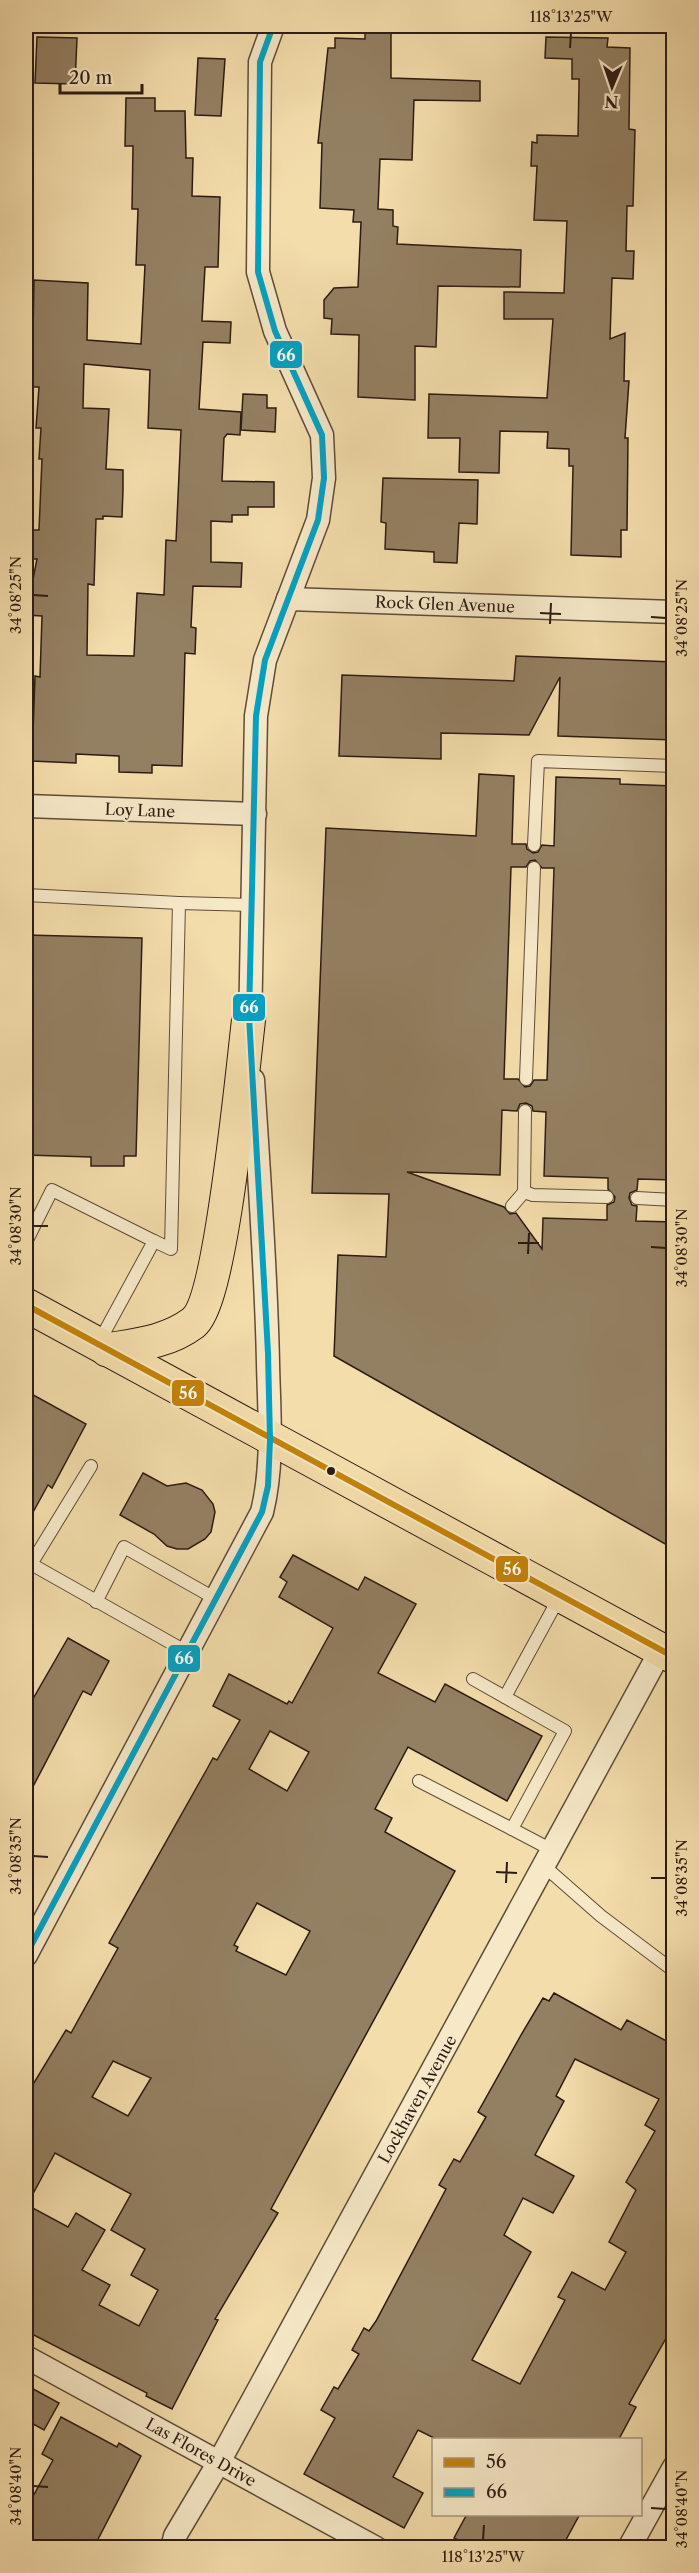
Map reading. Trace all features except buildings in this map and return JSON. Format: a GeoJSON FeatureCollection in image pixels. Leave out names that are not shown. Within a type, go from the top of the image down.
{"type":"FeatureCollection","features":[{"type":"Feature","properties":{"kind":"main road"},"geometry":{"type":"LineString","coordinates":[[102,1347],[161,1340],[195,1322],[212,1284],[223,1225],[249,1016]]}},
{"type":"Feature","properties":{"kind":"main road"},"geometry":{"type":"LineString","coordinates":[[26,1305],[270,1440],[667,1653]]}},
{"type":"Feature","properties":{"kind":"street"},"geometry":{"type":"LineString","coordinates":[[26,1954],[262,1512],[268,1486],[270,1440],[261,1207],[249,1016],[256,716],[265,660],[318,520],[324,478],[322,435],[275,331],[258,272],[260,63],[273,26]]}},
{"type":"Feature","properties":{"kind":"street","name":"Rock Glen Avenue"},"geometry":{"type":"LineString","coordinates":[[288,598],[674,612]]}},
{"type":"Feature","properties":{"kind":"street","name":"Loy Lane"},"geometry":{"type":"LineString","coordinates":[[26,806],[255,814]]}},
{"type":"Feature","properties":{"kind":"street","name":"Lockhaven Avenue"},"geometry":{"type":"LineString","coordinates":[[172,2547],[175,2536],[219,2462],[548,1858],[667,1653]]}},
{"type":"Feature","properties":{"kind":"street","name":"Las Flores Drive"},"geometry":{"type":"LineString","coordinates":[[26,2357],[376,2547]]}},
{"type":"Feature","properties":{"kind":"street"},"geometry":{"type":"LineString","coordinates":[[629,2547],[674,2467]]}},
{"type":"Feature","properties":{"kind":"lane"},"geometry":{"type":"LineString","coordinates":[[534,845],[538,761],[674,766]]}},
{"type":"Feature","properties":{"kind":"lane"},"geometry":{"type":"LineString","coordinates":[[526,1079],[534,868]]}},
{"type":"Feature","properties":{"kind":"lane"},"geometry":{"type":"LineString","coordinates":[[26,895],[253,905]]}},
{"type":"Feature","properties":{"kind":"lane"},"geometry":{"type":"LineString","coordinates":[[26,1242],[52,1190],[171,1249],[180,903]]}},
{"type":"Feature","properties":{"kind":"lane"},"geometry":{"type":"LineString","coordinates":[[512,1206],[524,1192],[525,1111]]}},
{"type":"Feature","properties":{"kind":"lane"},"geometry":{"type":"LineString","coordinates":[[524,1192],[533,1195],[607,1197]]}},
{"type":"Feature","properties":{"kind":"lane"},"geometry":{"type":"LineString","coordinates":[[637,1198],[674,1200]]}},
{"type":"Feature","properties":{"kind":"lane"},"geometry":{"type":"LineString","coordinates":[[102,1347],[154,1241]]}},
{"type":"Feature","properties":{"kind":"lane"},"geometry":{"type":"LineString","coordinates":[[91,1466],[31,1564],[187,1652]]}},
{"type":"Feature","properties":{"kind":"lane"},"geometry":{"type":"LineString","coordinates":[[96,1602],[124,1547],[216,1599]]}},
{"type":"Feature","properties":{"kind":"lane"},"geometry":{"type":"LineString","coordinates":[[505,1697],[560,1596]]}},
{"type":"Feature","properties":{"kind":"lane"},"geometry":{"type":"LineString","coordinates":[[473,1679],[565,1731],[512,1828]]}},
{"type":"Feature","properties":{"kind":"lane"},"geometry":{"type":"LineString","coordinates":[[419,1781],[512,1828],[548,1858],[602,1916],[674,1971]]}},
{"type":"Feature","properties":{"kind":"transit line","name":"66"},"geometry":{"type":"LineString","coordinates":[[26,1955],[262,1512],[268,1486],[270,1440],[268,1353],[249,1016],[256,716],[265,660],[318,520],[324,478],[322,435],[275,331],[258,272],[260,62],[273,26]]}},
{"type":"Feature","properties":{"kind":"transit line","name":"56"},"geometry":{"type":"LineString","coordinates":[[26,1305],[674,1657]]}}]}
